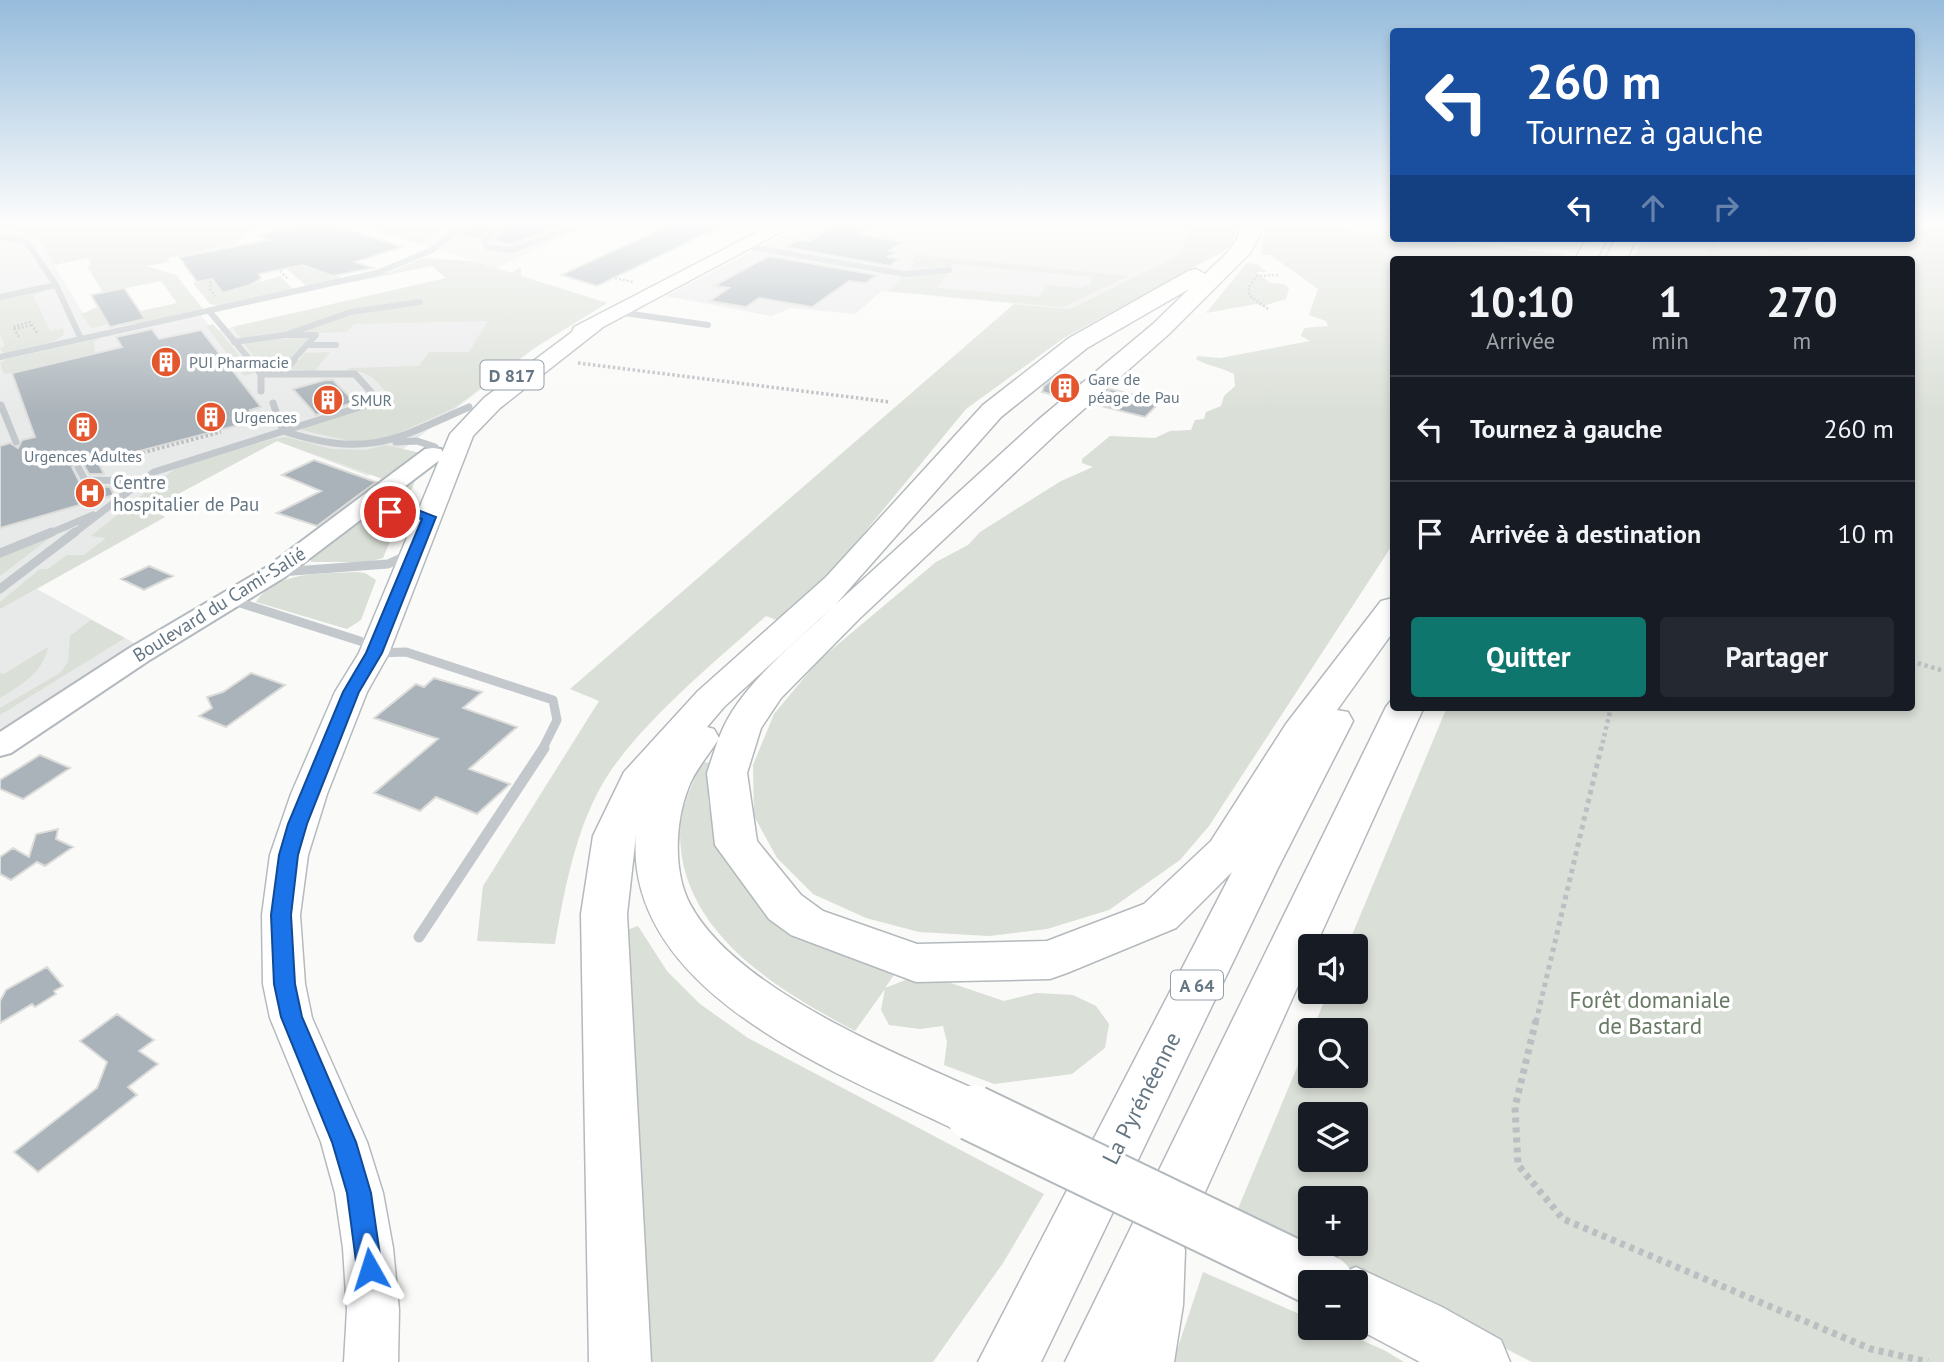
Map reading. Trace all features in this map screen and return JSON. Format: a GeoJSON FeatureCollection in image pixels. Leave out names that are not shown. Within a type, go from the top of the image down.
{"type":"FeatureCollection","features":[{"type":"Feature","properties":{"kind":"highway"},"geometry":{"type":"LineString","coordinates":[[1177,287],[1078,343],[992,411],[823,616],[742,727],[727,772],[736,845],[785,907],[807,923],[916,963],[1050,960],[1160,916],[1226,852],[1300,733],[1390,614]]}},
{"type":"Feature","properties":{"kind":"highway"},"geometry":{"type":"LineString","coordinates":[[1205,287],[1161,330],[823,616],[739,695],[704,732],[672,778],[658,821],[656,844],[661,885],[671,912],[696,945],[730,981],[789,1023],[1299,1270]]}},
{"type":"Feature","properties":{"kind":"highway"},"geometry":{"type":"LineString","coordinates":[[620,1362],[604,914],[614,836],[644,772],[711,699],[823,616]]}},
{"type":"Feature","properties":{"kind":"highway","name":"La Pyrénéenne"},"geometry":{"type":"LineString","coordinates":[[1009,1362],[1256,868],[1390,616]]}},
{"type":"Feature","properties":{"kind":"highway"},"geometry":{"type":"LineString","coordinates":[[1096,1362],[1403,711]]}},
{"type":"Feature","properties":{"kind":"highway"},"geometry":{"type":"LineString","coordinates":[[1143,1362],[1153,1305],[1157,1232]]}},
{"type":"Feature","properties":{"kind":"highway"},"geometry":{"type":"LineString","coordinates":[[1368,1303],[1421,1328],[1479,1362]]}},
{"type":"Feature","properties":{"kind":"main road","name":"D 817"},"geometry":{"type":"LineString","coordinates":[[367,647],[416,551],[420,514],[434,451],[443,433],[469,407],[536,356],[665,287]]}},
{"type":"Feature","properties":{"kind":"main road","name":"D 817"},"geometry":{"type":"LineString","coordinates":[[371,1362],[373,1310],[368,1248],[359,1193],[344,1142],[291,1017],[281,949],[281,915],[289,855],[305,804],[367,647],[388,564],[420,514],[462,434],[480,413],[608,316]]}},
{"type":"Feature","properties":{"kind":"street","name":"Boulevard du Cami-Salié"},"geometry":{"type":"LineString","coordinates":[[0,746],[138,655],[276,572],[434,451]]}},
{"type":"Feature","properties":{"kind":"lane"},"geometry":{"type":"LineString","coordinates":[[0,297],[49,287]]}},
{"type":"Feature","properties":{"kind":"lane"},"geometry":{"type":"LineString","coordinates":[[57,287],[81,339]]}},
{"type":"Feature","properties":{"kind":"lane"},"geometry":{"type":"LineString","coordinates":[[0,357],[319,287]]}},
{"type":"Feature","properties":{"kind":"lane"},"geometry":{"type":"LineString","coordinates":[[285,335],[338,316],[420,302]]}},
{"type":"Feature","properties":{"kind":"lane"},"geometry":{"type":"LineString","coordinates":[[209,312],[261,374],[261,391]]}},
{"type":"Feature","properties":{"kind":"lane"},"geometry":{"type":"LineString","coordinates":[[608,316],[708,325]]}},
{"type":"Feature","properties":{"kind":"lane"},"geometry":{"type":"LineString","coordinates":[[234,342],[285,335],[316,335],[281,374]]}},
{"type":"Feature","properties":{"kind":"lane"},"geometry":{"type":"LineString","coordinates":[[306,345],[336,345]]}},
{"type":"Feature","properties":{"kind":"lane"},"geometry":{"type":"LineString","coordinates":[[0,589],[154,472],[379,401],[355,374],[261,374]]}},
{"type":"Feature","properties":{"kind":"lane"},"geometry":{"type":"LineString","coordinates":[[273,403],[283,431]]}},
{"type":"Feature","properties":{"kind":"lane"},"geometry":{"type":"LineString","coordinates":[[1,405],[17,446]]}},
{"type":"Feature","properties":{"kind":"lane"},"geometry":{"type":"LineString","coordinates":[[388,442],[469,407]]}},
{"type":"Feature","properties":{"kind":"lane"},"geometry":{"type":"LineString","coordinates":[[283,431],[347,448],[417,441],[434,451]]}},
{"type":"Feature","properties":{"kind":"lane"},"geometry":{"type":"LineString","coordinates":[[79,468],[85,480],[145,481]]}},
{"type":"Feature","properties":{"kind":"lane"},"geometry":{"type":"LineString","coordinates":[[0,553],[103,511]]}},
{"type":"Feature","properties":{"kind":"lane"},"geometry":{"type":"LineString","coordinates":[[352,515],[420,514]]}},
{"type":"Feature","properties":{"kind":"lane"},"geometry":{"type":"LineString","coordinates":[[276,572],[388,564],[416,551]]}},
{"type":"Feature","properties":{"kind":"lane"},"geometry":{"type":"LineString","coordinates":[[231,600],[367,647],[406,652],[553,700],[557,720],[549,740],[419,937]]}},
{"type":"Feature","properties":{"kind":"path"},"geometry":{"type":"LineString","coordinates":[[1249,287],[1249,295],[1268,309]]}},
{"type":"Feature","properties":{"kind":"path"},"geometry":{"type":"LineString","coordinates":[[14,329],[33,325]]}},
{"type":"Feature","properties":{"kind":"path"},"geometry":{"type":"LineString","coordinates":[[550,358],[890,402]]}},
{"type":"Feature","properties":{"kind":"path"},"geometry":{"type":"LineString","coordinates":[[79,468],[278,417]]}},
{"type":"Feature","properties":{"kind":"path"},"geometry":{"type":"LineString","coordinates":[[1915,661],[1944,671]]}},
{"type":"Feature","properties":{"kind":"path"},"geometry":{"type":"LineString","coordinates":[[1610,711],[1515,1107],[1518,1165],[1563,1219],[1871,1349],[1928,1362]]}},
{"type":"Feature","properties":{"kind":"shaded area","name":"Centre hospitalier de Pau"},"geometry":{"type":"Polygon","coordinates":[[[0,287],[67,287],[92,328],[197,311],[214,331],[414,294],[436,287],[555,287],[607,303],[536,347],[368,476],[277,441],[150,509],[165,517],[37,589],[145,649],[0,742],[0,287]]]}},
{"type":"Feature","properties":{"kind":"shaded area"},"geometry":{"type":"Polygon","coordinates":[[[684,287],[1115,287],[1070,309],[882,291],[855,314],[791,308],[771,316],[666,296],[684,287]]]}},
{"type":"Feature","properties":{"kind":"green space"},"geometry":{"type":"Polygon","coordinates":[[[99,287],[134,287],[103,293],[99,287]]]}},
{"type":"Feature","properties":{"kind":"green space"},"geometry":{"type":"Polygon","coordinates":[[[165,287],[185,287],[203,309],[138,324],[116,323],[92,328],[81,314],[98,307],[105,319],[177,303],[165,287]]]}},
{"type":"Feature","properties":{"kind":"green space"},"geometry":{"type":"Polygon","coordinates":[[[196,287],[221,287],[223,293],[245,287],[291,287],[293,289],[218,306],[210,304],[196,287]]]}},
{"type":"Feature","properties":{"kind":"green space"},"geometry":{"type":"Polygon","coordinates":[[[409,287],[555,287],[607,303],[536,347],[454,408],[383,440],[363,444],[302,430],[306,426],[388,401],[390,396],[376,381],[367,374],[347,371],[349,368],[419,366],[429,352],[469,352],[488,321],[354,324],[347,332],[278,334],[242,339],[232,327],[409,287]]]}},
{"type":"Feature","properties":{"kind":"green space"},"geometry":{"type":"Polygon","coordinates":[[[893,287],[938,287],[1039,297],[1046,287],[1106,287],[1063,307],[888,291],[893,287]]]}},
{"type":"Feature","properties":{"kind":"green space"},"geometry":{"type":"Polygon","coordinates":[[[1115,287],[1158,287],[1064,338],[966,409],[827,578],[779,621],[766,616],[651,722],[604,781],[583,826],[569,873],[555,944],[477,941],[483,886],[599,701],[570,689],[1014,304],[1070,309],[1115,287]]]}},
{"type":"Feature","properties":{"kind":"green space"},"geometry":{"type":"Polygon","coordinates":[[[1228,287],[1289,288],[1286,299],[1263,306],[1256,304],[1206,313],[1228,287]]]}},
{"type":"Feature","properties":{"kind":"green space"},"geometry":{"type":"Polygon","coordinates":[[[1315,287],[1390,287],[1390,549],[1209,826],[1180,860],[1109,910],[1047,929],[989,936],[919,932],[866,918],[813,894],[777,858],[754,816],[753,765],[774,714],[818,661],[936,562],[968,545],[980,532],[1061,481],[1093,467],[1082,463],[1082,459],[1110,436],[1155,438],[1170,431],[1191,430],[1195,420],[1204,419],[1206,412],[1221,406],[1224,396],[1235,386],[1234,374],[1196,359],[1198,356],[1220,358],[1310,341],[1301,336],[1304,328],[1328,326],[1326,321],[1309,315],[1318,289],[1315,287]]]}},
{"type":"Feature","properties":{"kind":"green space","name":"Forêt domaniale de Bastard"},"geometry":{"type":"Polygon","coordinates":[[[1915,287],[1944,287],[1944,1362],[1532,1362],[1368,1278],[1368,1270],[1352,1270],[1325,1256],[1368,1256],[1368,1186],[1298,1186],[1298,1242],[1237,1211],[1298,1065],[1298,1088],[1368,1088],[1368,1018],[1317,1018],[1323,1004],[1368,1004],[1368,934],[1352,934],[1445,711],[1915,711],[1915,287]]]}},
{"type":"Feature","properties":{"kind":"green space"},"geometry":{"type":"Polygon","coordinates":[[[39,290],[43,292],[33,295],[50,331],[63,328],[64,335],[50,343],[4,353],[0,349],[5,345],[0,335],[0,299],[39,290]]]}},
{"type":"Feature","properties":{"kind":"green space"},"geometry":{"type":"Polygon","coordinates":[[[213,324],[254,373],[244,376],[206,326],[213,324]]]}},
{"type":"Feature","properties":{"kind":"green space"},"geometry":{"type":"Polygon","coordinates":[[[310,337],[279,369],[263,369],[243,342],[310,337]]]}},
{"type":"Feature","properties":{"kind":"green space"},"geometry":{"type":"Polygon","coordinates":[[[101,338],[94,342],[95,355],[4,374],[0,363],[7,359],[101,338]]]}},
{"type":"Feature","properties":{"kind":"green space"},"geometry":{"type":"Polygon","coordinates":[[[330,352],[315,371],[291,369],[305,353],[330,352]]]}},
{"type":"Feature","properties":{"kind":"green space"},"geometry":{"type":"Polygon","coordinates":[[[286,437],[331,449],[365,450],[386,445],[421,453],[391,482],[277,441],[150,509],[165,517],[0,609],[0,602],[40,569],[48,569],[67,555],[84,555],[106,538],[91,536],[176,468],[286,437]]]}},
{"type":"Feature","properties":{"kind":"green space"},"geometry":{"type":"Polygon","coordinates":[[[416,478],[404,508],[374,510],[416,478]]]}},
{"type":"Feature","properties":{"kind":"green space"},"geometry":{"type":"Polygon","coordinates":[[[380,516],[400,518],[383,558],[368,562],[311,562],[311,559],[358,521],[380,516]]]}},
{"type":"Feature","properties":{"kind":"green space"},"geometry":{"type":"Polygon","coordinates":[[[76,524],[69,530],[55,534],[0,576],[0,557],[76,524]]]}},
{"type":"Feature","properties":{"kind":"green space"},"geometry":{"type":"Polygon","coordinates":[[[365,573],[376,580],[361,620],[347,629],[256,602],[275,584],[288,579],[315,574],[365,573]]]}},
{"type":"Feature","properties":{"kind":"green space"},"geometry":{"type":"Polygon","coordinates":[[[91,620],[125,638],[0,715],[0,708],[60,673],[68,662],[70,636],[91,620]]]}},
{"type":"Feature","properties":{"kind":"green space"},"geometry":{"type":"Polygon","coordinates":[[[48,647],[36,671],[0,698],[0,673],[4,674],[48,647]]]}},
{"type":"Feature","properties":{"kind":"green space"},"geometry":{"type":"Polygon","coordinates":[[[702,762],[715,763],[708,801],[716,835],[898,969],[885,988],[908,979],[936,978],[1004,1001],[1036,993],[1073,995],[1096,1006],[1109,1024],[1105,1048],[1072,1074],[994,1084],[944,1065],[947,1042],[943,1026],[920,1029],[889,1025],[881,1010],[885,989],[855,1031],[766,977],[715,929],[697,900],[684,869],[680,833],[682,815],[702,762]]]}},
{"type":"Feature","properties":{"kind":"green space"},"geometry":{"type":"Polygon","coordinates":[[[638,926],[667,971],[700,1004],[748,1038],[1044,1194],[1003,1263],[933,1362],[637,1362],[621,932],[638,926]]]}},
{"type":"Feature","properties":{"kind":"green space"},"geometry":{"type":"Polygon","coordinates":[[[1203,1272],[1298,1313],[1298,1340],[1361,1340],[1404,1362],[1173,1362],[1203,1272]]]}},
{"type":"Feature","properties":{"kind":"building"},"geometry":{"type":"Polygon","coordinates":[[[218,287],[245,287],[223,293],[218,287]]]}},
{"type":"Feature","properties":{"kind":"building"},"geometry":{"type":"Polygon","coordinates":[[[718,287],[841,287],[812,307],[759,298],[746,307],[710,301],[729,288],[718,287]]]}},
{"type":"Feature","properties":{"kind":"building"},"geometry":{"type":"Polygon","coordinates":[[[124,288],[145,319],[110,327],[91,295],[124,288]]]}},
{"type":"Feature","properties":{"kind":"building"},"geometry":{"type":"Polygon","coordinates":[[[152,329],[159,339],[201,330],[261,407],[250,410],[258,420],[98,462],[104,474],[89,474],[82,462],[76,461],[72,467],[81,485],[110,487],[114,495],[0,528],[0,446],[10,443],[18,448],[22,440],[35,437],[12,373],[122,347],[116,337],[152,329]]]}},
{"type":"Feature","properties":{"kind":"building"},"geometry":{"type":"Polygon","coordinates":[[[1056,376],[1080,382],[1062,397],[1042,392],[1044,386],[1056,376]]]}},
{"type":"Feature","properties":{"kind":"building"},"geometry":{"type":"Polygon","coordinates":[[[333,380],[355,402],[316,415],[293,389],[333,380]]]}},
{"type":"Feature","properties":{"kind":"building"},"geometry":{"type":"Polygon","coordinates":[[[1110,389],[1161,401],[1145,417],[1093,404],[1110,389]]]}},
{"type":"Feature","properties":{"kind":"building"},"geometry":{"type":"Polygon","coordinates":[[[314,460],[376,482],[317,526],[277,513],[321,491],[282,475],[314,460]]]}},
{"type":"Feature","properties":{"kind":"building"},"geometry":{"type":"Polygon","coordinates":[[[149,566],[173,576],[144,590],[121,579],[149,566]]]}},
{"type":"Feature","properties":{"kind":"building"},"geometry":{"type":"Polygon","coordinates":[[[251,673],[285,685],[226,727],[199,716],[212,708],[207,697],[223,692],[251,673]]]}},
{"type":"Feature","properties":{"kind":"building"},"geometry":{"type":"Polygon","coordinates":[[[434,678],[482,692],[463,708],[517,727],[469,769],[510,784],[477,814],[436,797],[420,811],[374,793],[438,739],[374,718],[416,684],[424,687],[434,678]]]}},
{"type":"Feature","properties":{"kind":"building"},"geometry":{"type":"Polygon","coordinates":[[[40,755],[70,768],[23,799],[0,789],[0,780],[40,755]]]}},
{"type":"Feature","properties":{"kind":"building"},"geometry":{"type":"Polygon","coordinates":[[[58,829],[56,839],[73,847],[45,866],[37,862],[11,880],[0,874],[0,857],[13,848],[29,857],[36,834],[58,829]]]}},
{"type":"Feature","properties":{"kind":"building"},"geometry":{"type":"Polygon","coordinates":[[[47,967],[63,986],[54,991],[56,994],[35,1007],[32,1004],[0,1023],[0,1001],[6,990],[47,967]]]}},
{"type":"Feature","properties":{"kind":"building"},"geometry":{"type":"Polygon","coordinates":[[[117,1014],[154,1040],[139,1051],[158,1064],[128,1087],[137,1095],[38,1172],[14,1152],[97,1088],[107,1062],[80,1041],[117,1014]]]}},
{"type":"Feature","properties":{"kind":"place","name":"PUI Pharmacie"},"geometry":{"type":"Point","coordinates":[166,362]}},
{"type":"Feature","properties":{"kind":"place","name":"Gare de péage de Pau"},"geometry":{"type":"Point","coordinates":[1065,388]}},
{"type":"Feature","properties":{"kind":"place","name":"SMUR"},"geometry":{"type":"Point","coordinates":[328,400]}},
{"type":"Feature","properties":{"kind":"place","name":"Urgences"},"geometry":{"type":"Point","coordinates":[211,417]}},
{"type":"Feature","properties":{"kind":"place","name":"Urgences Adultes"},"geometry":{"type":"Point","coordinates":[83,427]}},
{"type":"Feature","properties":{"kind":"place","name":"Centre hospitalier de Pau"},"geometry":{"type":"Point","coordinates":[90,493]}},
{"type":"Feature","properties":{"kind":"route"},"geometry":{"type":"LineString","coordinates":[[370,1269],[359,1193],[344,1142],[291,1017],[284,984],[281,915],[289,855],[309,794],[351,692],[374,653],[430,517],[410,511],[390,512]]}}]}
